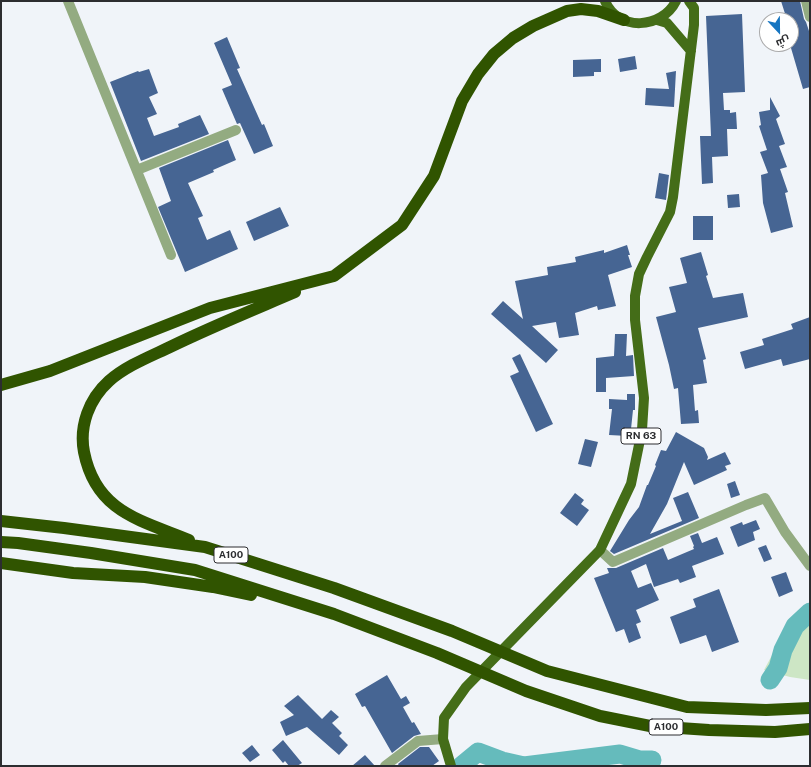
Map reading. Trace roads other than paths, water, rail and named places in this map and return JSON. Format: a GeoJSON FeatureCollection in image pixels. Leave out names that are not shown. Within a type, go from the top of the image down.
{"type":"FeatureCollection","features":[{"type":"Feature","properties":{"kind":"highway"},"geometry":{"type":"LineString","coordinates":[[567,11],[578,1]]}},
{"type":"Feature","properties":{"kind":"highway"},"geometry":{"type":"LineString","coordinates":[[205,547],[133,517],[112,505],[97,489],[87,468],[82,445],[84,423],[91,402],[108,382],[122,371],[193,336],[334,276],[402,225],[434,176],[462,101],[478,74],[494,54],[513,38],[533,26],[567,11],[581,9],[598,11],[624,20]]}},
{"type":"Feature","properties":{"kind":"highway"},"geometry":{"type":"LineString","coordinates":[[1,385],[50,371],[210,308],[334,276]]}},
{"type":"Feature","properties":{"kind":"highway","name":"A100"},"geometry":{"type":"LineString","coordinates":[[1,521],[205,547],[326,586],[452,630],[547,671],[687,708],[766,710],[810,708]]}},
{"type":"Feature","properties":{"kind":"highway","name":"A100"},"geometry":{"type":"LineString","coordinates":[[1,542],[91,553],[195,570],[334,614],[437,653],[526,691],[600,716],[650,726],[709,730],[775,732],[810,729]]}},
{"type":"Feature","properties":{"kind":"highway"},"geometry":{"type":"LineString","coordinates":[[1,563],[73,573],[145,577],[213,587],[334,614]]}},
{"type":"Feature","properties":{"kind":"main road"},"geometry":{"type":"LineString","coordinates":[[605,1],[614,14],[624,20],[635,23],[646,23],[657,20],[666,14],[676,1]]}},
{"type":"Feature","properties":{"kind":"main road"},"geometry":{"type":"LineString","coordinates":[[689,1],[694,8],[691,51]]}},
{"type":"Feature","properties":{"kind":"main road"},"geometry":{"type":"LineString","coordinates":[[657,20],[667,23],[691,51]]}},
{"type":"Feature","properties":{"kind":"main road","name":"RN 63"},"geometry":{"type":"LineString","coordinates":[[449,763],[443,739],[444,718],[466,687],[600,550],[631,484],[642,430],[644,398],[635,320],[635,296],[639,274],[646,257],[670,212],[691,51]]}},
{"type":"Feature","properties":{"kind":"street"},"geometry":{"type":"LineString","coordinates":[[68,1],[171,255]]}},
{"type":"Feature","properties":{"kind":"street"},"geometry":{"type":"LineString","coordinates":[[806,1],[810,17]]}},
{"type":"Feature","properties":{"kind":"street"},"geometry":{"type":"LineString","coordinates":[[136,170],[236,130]]}},
{"type":"Feature","properties":{"kind":"street"},"geometry":{"type":"LineString","coordinates":[[600,550],[613,562],[765,498],[785,532],[810,566]]}},
{"type":"Feature","properties":{"kind":"street"},"geometry":{"type":"LineString","coordinates":[[385,766],[418,741],[443,739]]}},
{"type":"Feature","properties":{"kind":"waterway"},"geometry":{"type":"LineString","coordinates":[[770,680],[778,668],[783,650],[795,626],[810,612]]}},
{"type":"Feature","properties":{"kind":"waterway"},"geometry":{"type":"LineString","coordinates":[[461,766],[478,752],[502,761],[524,766]]}},
{"type":"Feature","properties":{"kind":"waterway"},"geometry":{"type":"LineString","coordinates":[[524,766],[620,754],[640,760],[652,760]]}}]}
